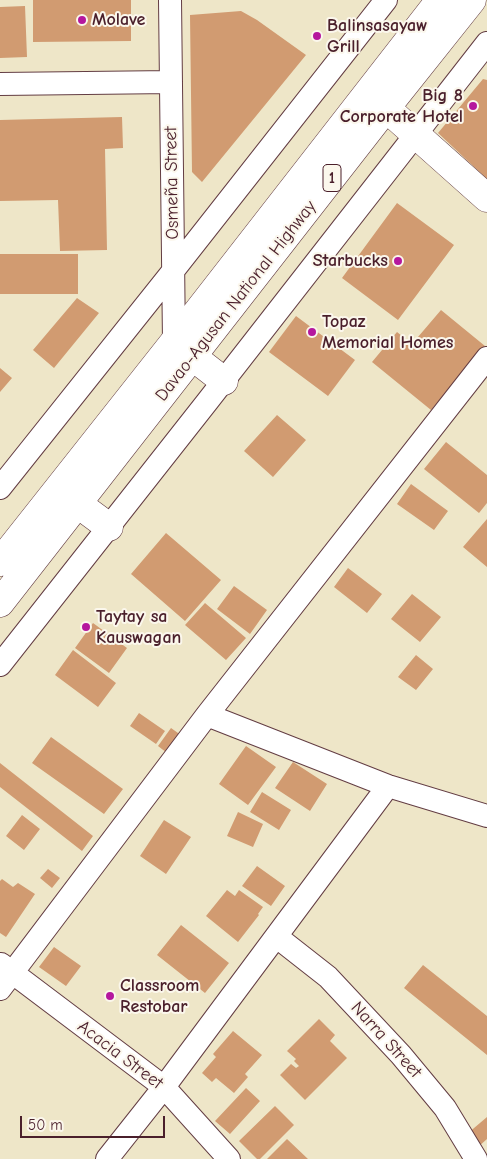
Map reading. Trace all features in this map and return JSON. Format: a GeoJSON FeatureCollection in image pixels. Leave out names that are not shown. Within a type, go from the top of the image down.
{"type":"FeatureCollection","features":[{"type":"Feature","properties":{"kind":"main road","name":"Davao-Agusan National Highway"},"geometry":{"type":"LineString","coordinates":[[0,603],[78,504],[183,349],[440,0]]}},
{"type":"Feature","properties":{"kind":"main road","name":"Davao-Agusan National Highway"},"geometry":{"type":"LineString","coordinates":[[4,550],[183,349],[386,108],[472,0]]}},
{"type":"Feature","properties":{"kind":"main road"},"geometry":{"type":"LineString","coordinates":[[386,108],[487,198]]}},
{"type":"Feature","properties":{"kind":"main road"},"geometry":{"type":"LineString","coordinates":[[183,349],[224,381]]}},
{"type":"Feature","properties":{"kind":"main road"},"geometry":{"type":"LineString","coordinates":[[78,504],[108,527]]}},
{"type":"Feature","properties":{"kind":"street","name":"Osmeña Street"},"geometry":{"type":"LineString","coordinates":[[170,0],[173,271],[183,349]]}},
{"type":"Feature","properties":{"kind":"street"},"geometry":{"type":"LineString","coordinates":[[0,488],[386,0]]}},
{"type":"Feature","properties":{"kind":"street"},"geometry":{"type":"LineString","coordinates":[[0,665],[487,43]]}},
{"type":"Feature","properties":{"kind":"street"},"geometry":{"type":"LineString","coordinates":[[0,84],[171,82]]}},
{"type":"Feature","properties":{"kind":"street"},"geometry":{"type":"LineString","coordinates":[[4,975],[487,358]]}},
{"type":"Feature","properties":{"kind":"street"},"geometry":{"type":"LineString","coordinates":[[207,715],[388,786],[487,816]]}},
{"type":"Feature","properties":{"kind":"street"},"geometry":{"type":"LineString","coordinates":[[107,1159],[164,1087],[388,786]]}},
{"type":"Feature","properties":{"kind":"street","name":"Narra Street"},"geometry":{"type":"LineString","coordinates":[[277,937],[328,977],[401,1055],[445,1108],[476,1159]]}},
{"type":"Feature","properties":{"kind":"street","name":"Acacia Street"},"geometry":{"type":"LineString","coordinates":[[4,975],[164,1087],[229,1159]]}},
{"type":"Feature","properties":{"kind":"building","name":"Molave"},"geometry":{"type":"Polygon","coordinates":[[[33,0],[131,0],[131,41],[33,42],[33,0]]]}},
{"type":"Feature","properties":{"kind":"building"},"geometry":{"type":"Polygon","coordinates":[[[25,6],[27,57],[0,58],[0,7],[25,6]]]}},
{"type":"Feature","properties":{"kind":"building"},"geometry":{"type":"Polygon","coordinates":[[[241,11],[257,20],[306,55],[202,182],[192,172],[190,15],[241,11]]]}},
{"type":"Feature","properties":{"kind":"building","name":"Big 8 Corporate Hotel"},"geometry":{"type":"Polygon","coordinates":[[[483,79],[487,80],[487,179],[438,133],[483,79]]]}},
{"type":"Feature","properties":{"kind":"building"},"geometry":{"type":"Polygon","coordinates":[[[122,117],[123,148],[105,149],[107,250],[60,251],[58,200],[0,201],[0,120],[122,117]]]}},
{"type":"Feature","properties":{"kind":"building","name":"Starbucks"},"geometry":{"type":"Polygon","coordinates":[[[397,203],[454,245],[398,320],[342,278],[397,203]]]}},
{"type":"Feature","properties":{"kind":"building"},"geometry":{"type":"Polygon","coordinates":[[[0,254],[78,254],[78,294],[0,294],[0,254]]]}},
{"type":"Feature","properties":{"kind":"building"},"geometry":{"type":"Polygon","coordinates":[[[77,298],[99,313],[54,368],[33,350],[77,298]]]}},
{"type":"Feature","properties":{"kind":"building"},"geometry":{"type":"Polygon","coordinates":[[[441,310],[485,346],[431,410],[372,362],[397,332],[412,344],[441,310]]]}},
{"type":"Feature","properties":{"kind":"building"},"geometry":{"type":"Polygon","coordinates":[[[296,316],[355,360],[328,396],[269,352],[296,316]]]}},
{"type":"Feature","properties":{"kind":"building"},"geometry":{"type":"Polygon","coordinates":[[[0,368],[12,378],[0,392],[0,368]]]}},
{"type":"Feature","properties":{"kind":"building"},"geometry":{"type":"Polygon","coordinates":[[[277,415],[306,440],[273,477],[244,451],[277,415]]]}},
{"type":"Feature","properties":{"kind":"building"},"geometry":{"type":"Polygon","coordinates":[[[446,442],[487,475],[487,503],[479,513],[424,469],[446,442]]]}},
{"type":"Feature","properties":{"kind":"building"},"geometry":{"type":"Polygon","coordinates":[[[411,484],[448,511],[434,530],[397,504],[411,484]]]}},
{"type":"Feature","properties":{"kind":"building"},"geometry":{"type":"Polygon","coordinates":[[[487,519],[487,567],[463,547],[487,519]]]}},
{"type":"Feature","properties":{"kind":"building"},"geometry":{"type":"Polygon","coordinates":[[[166,533],[221,580],[185,621],[131,574],[166,533]]]}},
{"type":"Feature","properties":{"kind":"building"},"geometry":{"type":"Polygon","coordinates":[[[348,568],[382,594],[367,613],[334,587],[348,568]]]}},
{"type":"Feature","properties":{"kind":"building"},"geometry":{"type":"Polygon","coordinates":[[[234,586],[267,610],[250,634],[217,609],[234,586]]]}},
{"type":"Feature","properties":{"kind":"building"},"geometry":{"type":"Polygon","coordinates":[[[412,594],[441,617],[420,642],[391,619],[412,594]]]}},
{"type":"Feature","properties":{"kind":"building"},"geometry":{"type":"Polygon","coordinates":[[[205,603],[246,638],[226,660],[185,625],[205,603]]]}},
{"type":"Feature","properties":{"kind":"building"},"geometry":{"type":"Polygon","coordinates":[[[93,623],[127,648],[109,673],[75,648],[93,623]]]}},
{"type":"Feature","properties":{"kind":"building"},"geometry":{"type":"Polygon","coordinates":[[[73,650],[116,683],[98,707],[55,675],[73,650]]]}},
{"type":"Feature","properties":{"kind":"building"},"geometry":{"type":"Polygon","coordinates":[[[416,655],[433,669],[416,690],[398,677],[416,655]]]}},
{"type":"Feature","properties":{"kind":"building"},"geometry":{"type":"Polygon","coordinates":[[[139,713],[165,731],[156,744],[130,726],[139,713]]]}},
{"type":"Feature","properties":{"kind":"building"},"geometry":{"type":"Polygon","coordinates":[[[171,728],[185,738],[171,756],[158,746],[171,728]]]}},
{"type":"Feature","properties":{"kind":"building"},"geometry":{"type":"Polygon","coordinates":[[[51,737],[123,789],[104,814],[32,763],[51,737]]]}},
{"type":"Feature","properties":{"kind":"building"},"geometry":{"type":"Polygon","coordinates":[[[246,746],[276,767],[248,805],[219,784],[246,746]]]}},
{"type":"Feature","properties":{"kind":"building"},"geometry":{"type":"Polygon","coordinates":[[[293,762],[327,784],[310,811],[275,788],[293,762]]]}},
{"type":"Feature","properties":{"kind":"building"},"geometry":{"type":"Polygon","coordinates":[[[0,763],[93,836],[82,851],[0,787],[0,763]]]}},
{"type":"Feature","properties":{"kind":"building"},"geometry":{"type":"Polygon","coordinates":[[[262,792],[291,810],[279,830],[250,812],[262,792]]]}},
{"type":"Feature","properties":{"kind":"building"},"geometry":{"type":"Polygon","coordinates":[[[238,812],[263,824],[253,847],[227,836],[238,812]]]}},
{"type":"Feature","properties":{"kind":"building"},"geometry":{"type":"Polygon","coordinates":[[[22,815],[40,829],[24,850],[6,836],[22,815]]]}},
{"type":"Feature","properties":{"kind":"building"},"geometry":{"type":"Polygon","coordinates":[[[164,820],[191,837],[166,874],[140,856],[164,820]]]}},
{"type":"Feature","properties":{"kind":"building"},"geometry":{"type":"Polygon","coordinates":[[[257,866],[285,886],[271,906],[242,886],[257,866]]]}},
{"type":"Feature","properties":{"kind":"building"},"geometry":{"type":"Polygon","coordinates":[[[48,869],[60,878],[52,888],[40,878],[48,869]]]}},
{"type":"Feature","properties":{"kind":"building"},"geometry":{"type":"Polygon","coordinates":[[[2,879],[13,887],[18,883],[35,894],[6,937],[0,933],[0,881],[2,879]]]}},
{"type":"Feature","properties":{"kind":"building"},"geometry":{"type":"Polygon","coordinates":[[[227,890],[235,896],[239,890],[263,907],[238,942],[206,916],[227,890]]]}},
{"type":"Feature","properties":{"kind":"building"},"geometry":{"type":"Polygon","coordinates":[[[181,925],[229,963],[205,993],[157,955],[181,925]]]}},
{"type":"Feature","properties":{"kind":"building"},"geometry":{"type":"Polygon","coordinates":[[[54,947],[81,966],[66,986],[39,967],[54,947]]]}},
{"type":"Feature","properties":{"kind":"building"},"geometry":{"type":"Polygon","coordinates":[[[423,965],[487,1016],[487,1055],[404,988],[423,965]]]}},
{"type":"Feature","properties":{"kind":"building"},"geometry":{"type":"Polygon","coordinates":[[[319,1019],[335,1035],[330,1041],[347,1058],[305,1100],[280,1075],[291,1064],[296,1068],[299,1066],[294,1061],[296,1059],[287,1051],[319,1019]]]}},
{"type":"Feature","properties":{"kind":"building"},"geometry":{"type":"Polygon","coordinates":[[[233,1031],[262,1055],[245,1074],[248,1077],[234,1093],[216,1078],[212,1082],[202,1073],[216,1057],[213,1054],[233,1031]]]}},
{"type":"Feature","properties":{"kind":"building"},"geometry":{"type":"Polygon","coordinates":[[[246,1088],[260,1101],[230,1134],[215,1121],[246,1088]]]}},
{"type":"Feature","properties":{"kind":"building"},"geometry":{"type":"Polygon","coordinates":[[[275,1106],[294,1125],[260,1159],[257,1159],[239,1141],[275,1106]]]}},
{"type":"Feature","properties":{"kind":"building"},"geometry":{"type":"Polygon","coordinates":[[[487,1117],[487,1139],[478,1147],[467,1134],[487,1117]]]}},
{"type":"Feature","properties":{"kind":"building"},"geometry":{"type":"Polygon","coordinates":[[[287,1139],[308,1159],[267,1159],[287,1139]]]}},
{"type":"Feature","properties":{"kind":"place","name":"Molave"},"geometry":{"type":"Point","coordinates":[82,20]}},
{"type":"Feature","properties":{"kind":"place","name":"Balinsasayaw Grill"},"geometry":{"type":"Point","coordinates":[317,36]}},
{"type":"Feature","properties":{"kind":"place","name":"Big 8 Corporate Hotel"},"geometry":{"type":"Point","coordinates":[473,106]}},
{"type":"Feature","properties":{"kind":"place","name":"Starbucks"},"geometry":{"type":"Point","coordinates":[398,261]}},
{"type":"Feature","properties":{"kind":"place","name":"Topaz Memorial Homes"},"geometry":{"type":"Point","coordinates":[312,332]}},
{"type":"Feature","properties":{"kind":"place","name":"Taytay sa Kauswagan"},"geometry":{"type":"Point","coordinates":[86,627]}},
{"type":"Feature","properties":{"kind":"place","name":"Classroom Restobar"},"geometry":{"type":"Point","coordinates":[110,996]}}]}
